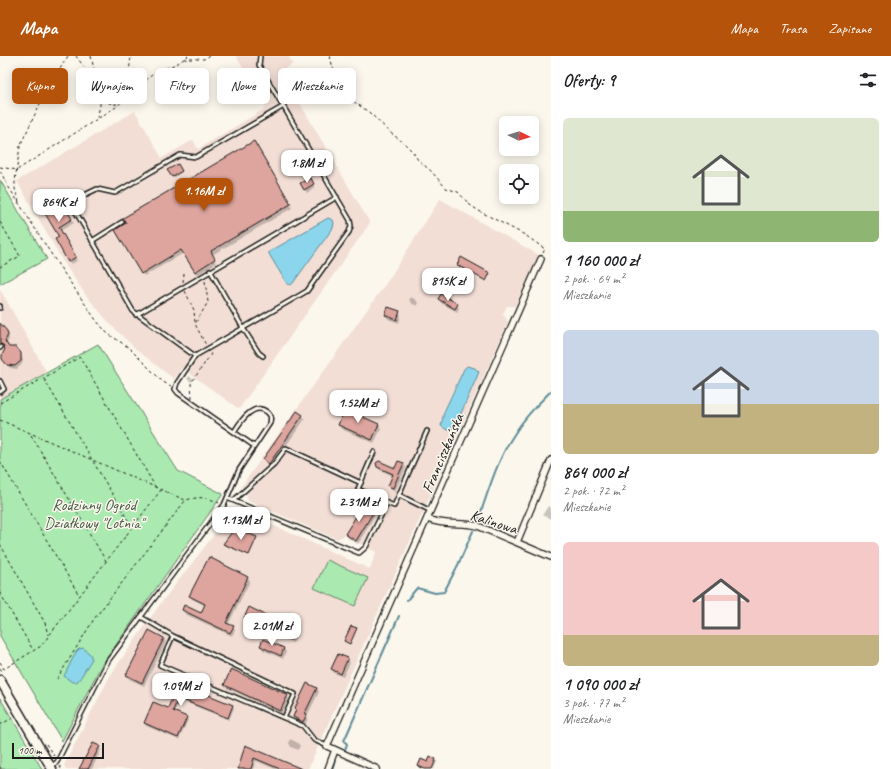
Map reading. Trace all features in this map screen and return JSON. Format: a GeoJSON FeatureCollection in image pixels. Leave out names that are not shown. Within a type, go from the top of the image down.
{"type":"FeatureCollection","features":[{"type":"Feature","properties":{"kind":"street","name":"Franciszkańska"},"geometry":{"type":"LineString","coordinates":[[327,746],[541,258]]}},
{"type":"Feature","properties":{"kind":"street"},"geometry":{"type":"LineString","coordinates":[[517,542],[551,460]]}},
{"type":"Feature","properties":{"kind":"street","name":"Kalinowa"},"geometry":{"type":"LineString","coordinates":[[428,518],[445,524],[476,526],[551,557]]}},
{"type":"Feature","properties":{"kind":"street"},"geometry":{"type":"LineString","coordinates":[[0,680],[52,768]]}},
{"type":"Feature","properties":{"kind":"street"},"geometry":{"type":"LineString","coordinates":[[327,746],[377,769]]}},
{"type":"Feature","properties":{"kind":"street"},"geometry":{"type":"LineString","coordinates":[[328,769],[335,750]]}},
{"type":"Feature","properties":{"kind":"lane"},"geometry":{"type":"LineString","coordinates":[[254,446],[178,393],[175,389],[177,383],[195,356],[307,291],[349,232],[351,226],[350,220],[337,197],[259,65],[260,56]]}},
{"type":"Feature","properties":{"kind":"lane"},"geometry":{"type":"LineString","coordinates":[[195,356],[136,315],[70,202],[97,189],[115,193],[180,155],[196,157],[284,106]]}},
{"type":"Feature","properties":{"kind":"lane"},"geometry":{"type":"LineString","coordinates":[[136,315],[210,270],[337,197]]}},
{"type":"Feature","properties":{"kind":"lane"},"geometry":{"type":"LineString","coordinates":[[92,241],[122,222]]}},
{"type":"Feature","properties":{"kind":"lane"},"geometry":{"type":"LineString","coordinates":[[210,270],[243,328],[259,353],[263,356]]}},
{"type":"Feature","properties":{"kind":"lane"},"geometry":{"type":"LineString","coordinates":[[0,381],[4,389],[0,392]]}},
{"type":"Feature","properties":{"kind":"lane"},"geometry":{"type":"LineString","coordinates":[[52,768],[57,762],[104,667],[224,505],[239,470],[270,423],[271,418],[269,413],[265,410],[253,410],[247,415],[234,432]]}},
{"type":"Feature","properties":{"kind":"lane"},"geometry":{"type":"LineString","coordinates":[[374,452],[358,489],[394,506],[427,431]]}},
{"type":"Feature","properties":{"kind":"lane"},"geometry":{"type":"LineString","coordinates":[[234,500],[274,464],[286,448],[361,483]]}},
{"type":"Feature","properties":{"kind":"lane"},"geometry":{"type":"LineString","coordinates":[[399,495],[431,511]]}},
{"type":"Feature","properties":{"kind":"lane"},"geometry":{"type":"LineString","coordinates":[[227,498],[359,553],[366,546],[387,503]]}},
{"type":"Feature","properties":{"kind":"lane"},"geometry":{"type":"LineString","coordinates":[[141,617],[173,636],[295,694],[284,718]]}},
{"type":"Feature","properties":{"kind":"lane"},"geometry":{"type":"LineString","coordinates":[[173,636],[160,665],[303,726],[314,740],[327,746]]}},
{"type":"Feature","properties":{"kind":"path"},"geometry":{"type":"LineString","coordinates":[[20,206],[14,181],[20,146],[46,91],[68,56]]}},
{"type":"Feature","properties":{"kind":"path"},"geometry":{"type":"LineString","coordinates":[[76,56],[84,68]]}},
{"type":"Feature","properties":{"kind":"path"},"geometry":{"type":"LineString","coordinates":[[91,56],[94,68]]}},
{"type":"Feature","properties":{"kind":"path"},"geometry":{"type":"LineString","coordinates":[[130,68],[131,56]]}},
{"type":"Feature","properties":{"kind":"path"},"geometry":{"type":"LineString","coordinates":[[147,79],[153,74],[183,60],[188,56]]}},
{"type":"Feature","properties":{"kind":"path"},"geometry":{"type":"LineString","coordinates":[[183,60],[204,59],[209,56]]}},
{"type":"Feature","properties":{"kind":"path"},"geometry":{"type":"LineString","coordinates":[[330,56],[337,85],[343,94],[370,112],[392,134],[404,142],[418,160],[431,171],[446,188],[458,192],[479,212],[525,235],[545,249],[541,258]]}},
{"type":"Feature","properties":{"kind":"path"},"geometry":{"type":"LineString","coordinates":[[96,119],[100,104]]}},
{"type":"Feature","properties":{"kind":"path"},"geometry":{"type":"LineString","coordinates":[[0,167],[17,170],[119,104]]}},
{"type":"Feature","properties":{"kind":"path"},"geometry":{"type":"LineString","coordinates":[[0,171],[20,206],[96,320],[107,333],[128,347],[163,382],[175,389]]}},
{"type":"Feature","properties":{"kind":"path"},"geometry":{"type":"LineString","coordinates":[[0,222],[20,256],[0,267]]}},
{"type":"Feature","properties":{"kind":"path"},"geometry":{"type":"LineString","coordinates":[[184,274],[183,286],[194,310],[195,324],[211,354],[191,383],[193,403]]}},
{"type":"Feature","properties":{"kind":"path"},"geometry":{"type":"LineString","coordinates":[[195,324],[208,302],[203,275]]}},
{"type":"Feature","properties":{"kind":"path"},"geometry":{"type":"LineString","coordinates":[[0,403],[80,357],[156,488]]}},
{"type":"Feature","properties":{"kind":"path"},"geometry":{"type":"LineString","coordinates":[[44,378],[132,527]]}},
{"type":"Feature","properties":{"kind":"path"},"geometry":{"type":"LineString","coordinates":[[0,420],[185,500],[200,497],[208,498],[217,502]]}},
{"type":"Feature","properties":{"kind":"path"},"geometry":{"type":"LineString","coordinates":[[31,434],[106,562]]}},
{"type":"Feature","properties":{"kind":"path"},"geometry":{"type":"LineString","coordinates":[[0,462],[80,596]]}},
{"type":"Feature","properties":{"kind":"path"},"geometry":{"type":"LineString","coordinates":[[0,662],[4,669],[41,646],[161,490]]}},
{"type":"Feature","properties":{"kind":"path"},"geometry":{"type":"LineString","coordinates":[[57,679],[94,619],[185,500]]}},
{"type":"Feature","properties":{"kind":"path"},"geometry":{"type":"LineString","coordinates":[[0,544],[45,623],[48,637]]}},
{"type":"Feature","properties":{"kind":"path"},"geometry":{"type":"LineString","coordinates":[[0,593],[34,651]]}},
{"type":"Feature","properties":{"kind":"path"},"geometry":{"type":"LineString","coordinates":[[0,725],[12,718]]}},
{"type":"Feature","properties":{"kind":"shaded area"},"geometry":{"type":"Polygon","coordinates":[[[236,56],[288,56],[293,64],[286,68],[278,68],[278,104],[300,104],[370,223],[239,409],[182,368],[174,379],[138,351],[111,325],[85,294],[62,260],[17,181],[135,111],[162,158],[193,140],[198,149],[266,108],[264,104],[270,104],[270,68],[243,68],[236,56]]]}},
{"type":"Feature","properties":{"kind":"shaded area"},"geometry":{"type":"Polygon","coordinates":[[[440,199],[539,255],[515,306],[507,306],[503,314],[508,322],[308,769],[66,769],[64,765],[111,674],[161,603],[234,509],[370,569],[376,552],[345,535],[337,539],[248,501],[246,492],[241,487],[389,279],[440,199]]]}},
{"type":"Feature","properties":{"kind":"shaded area"},"geometry":{"type":"Polygon","coordinates":[[[0,289],[47,373],[0,399],[0,289]]]}},
{"type":"Feature","properties":{"kind":"green space"},"geometry":{"type":"Polygon","coordinates":[[[0,180],[47,259],[0,284],[0,180]]]}},
{"type":"Feature","properties":{"kind":"green space","name":"Rodzinny Ogród Działkowy \"Lotnia\""},"geometry":{"type":"Polygon","coordinates":[[[98,344],[178,471],[223,494],[101,666],[62,741],[0,636],[0,399],[98,344]]]}},
{"type":"Feature","properties":{"kind":"green space"},"geometry":{"type":"Polygon","coordinates":[[[327,560],[368,578],[355,606],[314,588],[327,560]]]}},
{"type":"Feature","properties":{"kind":"green space"},"geometry":{"type":"Polygon","coordinates":[[[0,698],[42,769],[0,769],[0,698]]]}},
{"type":"Feature","properties":{"kind":"water"},"geometry":{"type":"Polygon","coordinates":[[[328,218],[333,220],[333,228],[293,283],[291,285],[287,284],[269,252],[328,218]]]}},
{"type":"Feature","properties":{"kind":"water"},"geometry":{"type":"Polygon","coordinates":[[[467,366],[475,368],[479,372],[459,418],[451,430],[447,430],[441,426],[444,412],[464,369],[467,366]]]}},
{"type":"Feature","properties":{"kind":"water"},"geometry":{"type":"Polygon","coordinates":[[[83,648],[90,654],[92,659],[77,682],[72,682],[64,676],[76,652],[83,648]]]}},
{"type":"Feature","properties":{"kind":"building"},"geometry":{"type":"Polygon","coordinates":[[[254,141],[291,204],[211,251],[215,259],[195,272],[181,250],[141,274],[115,230],[126,223],[123,218],[254,141]]]}},
{"type":"Feature","properties":{"kind":"building"},"geometry":{"type":"Polygon","coordinates":[[[178,164],[182,171],[172,177],[167,170],[178,164]]]}},
{"type":"Feature","properties":{"kind":"building"},"geometry":{"type":"Polygon","coordinates":[[[311,178],[314,184],[304,190],[300,183],[311,178]]]}},
{"type":"Feature","properties":{"kind":"building"},"geometry":{"type":"Polygon","coordinates":[[[58,195],[72,219],[59,227],[76,257],[68,262],[55,239],[59,237],[40,205],[58,195]]]}},
{"type":"Feature","properties":{"kind":"building"},"geometry":{"type":"Polygon","coordinates":[[[461,257],[490,273],[486,281],[457,265],[461,257]]]}},
{"type":"Feature","properties":{"kind":"building"},"geometry":{"type":"Polygon","coordinates":[[[441,294],[458,304],[455,309],[438,299],[441,294]]]}},
{"type":"Feature","properties":{"kind":"building"},"geometry":{"type":"Polygon","coordinates":[[[388,307],[400,311],[397,320],[385,315],[388,307]]]}},
{"type":"Feature","properties":{"kind":"building"},"geometry":{"type":"Polygon","coordinates":[[[0,323],[7,331],[8,335],[5,341],[9,347],[16,347],[21,353],[21,361],[15,366],[7,365],[2,359],[5,349],[3,345],[0,344],[0,323]]]}},
{"type":"Feature","properties":{"kind":"building"},"geometry":{"type":"Polygon","coordinates":[[[345,409],[379,424],[372,440],[338,425],[345,409]]]}},
{"type":"Feature","properties":{"kind":"building"},"geometry":{"type":"Polygon","coordinates":[[[297,411],[303,415],[269,464],[263,459],[297,411]]]}},
{"type":"Feature","properties":{"kind":"building"},"geometry":{"type":"Polygon","coordinates":[[[379,461],[395,468],[398,461],[404,463],[393,488],[388,486],[393,474],[377,467],[376,463],[379,461]]]}},
{"type":"Feature","properties":{"kind":"building"},"geometry":{"type":"Polygon","coordinates":[[[363,505],[374,511],[356,541],[345,534],[363,505]]]}},
{"type":"Feature","properties":{"kind":"building"},"geometry":{"type":"Polygon","coordinates":[[[235,528],[257,537],[249,555],[223,544],[235,528]]]}},
{"type":"Feature","properties":{"kind":"building"},"geometry":{"type":"Polygon","coordinates":[[[209,557],[248,577],[226,623],[234,626],[230,633],[182,610],[184,605],[201,613],[205,604],[189,596],[209,557]]]}},
{"type":"Feature","properties":{"kind":"building"},"geometry":{"type":"Polygon","coordinates":[[[249,607],[296,630],[291,640],[244,618],[249,607]]]}},
{"type":"Feature","properties":{"kind":"building"},"geometry":{"type":"Polygon","coordinates":[[[351,626],[357,628],[350,644],[344,641],[351,626]]]}},
{"type":"Feature","properties":{"kind":"building"},"geometry":{"type":"Polygon","coordinates":[[[149,630],[164,638],[142,683],[126,675],[149,630]]]}},
{"type":"Feature","properties":{"kind":"building"},"geometry":{"type":"Polygon","coordinates":[[[263,639],[284,648],[281,656],[260,646],[263,639]]]}},
{"type":"Feature","properties":{"kind":"building"},"geometry":{"type":"Polygon","coordinates":[[[338,654],[348,658],[341,674],[331,669],[338,654]]]}},
{"type":"Feature","properties":{"kind":"building"},"geometry":{"type":"Polygon","coordinates":[[[231,669],[288,695],[280,711],[224,685],[231,669]]]}},
{"type":"Feature","properties":{"kind":"building"},"geometry":{"type":"Polygon","coordinates":[[[160,675],[233,705],[228,718],[178,698],[173,711],[187,717],[178,738],[144,723],[153,702],[168,708],[173,696],[155,688],[160,675]]]}},
{"type":"Feature","properties":{"kind":"building"},"geometry":{"type":"Polygon","coordinates":[[[307,683],[317,688],[305,713],[307,714],[303,722],[293,717],[295,708],[307,683]]]}},
{"type":"Feature","properties":{"kind":"building"},"geometry":{"type":"Polygon","coordinates":[[[93,743],[100,746],[88,769],[79,769],[93,743]]]}},
{"type":"Feature","properties":{"kind":"building"},"geometry":{"type":"Polygon","coordinates":[[[245,745],[302,769],[280,769],[254,758],[251,769],[238,769],[245,745]]]}},
{"type":"Feature","properties":{"kind":"building"},"geometry":{"type":"Polygon","coordinates":[[[430,756],[436,759],[432,769],[425,769],[418,766],[421,759],[428,762],[430,756]]]}},
{"type":"Feature","properties":{"kind":"waterway"},"geometry":{"type":"LineString","coordinates":[[477,523],[493,476],[509,443],[527,416],[551,391]]}},
{"type":"Feature","properties":{"kind":"waterway"},"geometry":{"type":"LineString","coordinates":[[407,600],[417,588],[435,593],[444,592],[473,531]]}},
{"type":"Feature","properties":{"kind":"waterway"},"geometry":{"type":"LineString","coordinates":[[345,750],[347,744],[344,741],[399,616]]}},
{"type":"Feature","properties":{"kind":"waterway"},"geometry":{"type":"LineString","coordinates":[[332,769],[335,762]]}}]}
